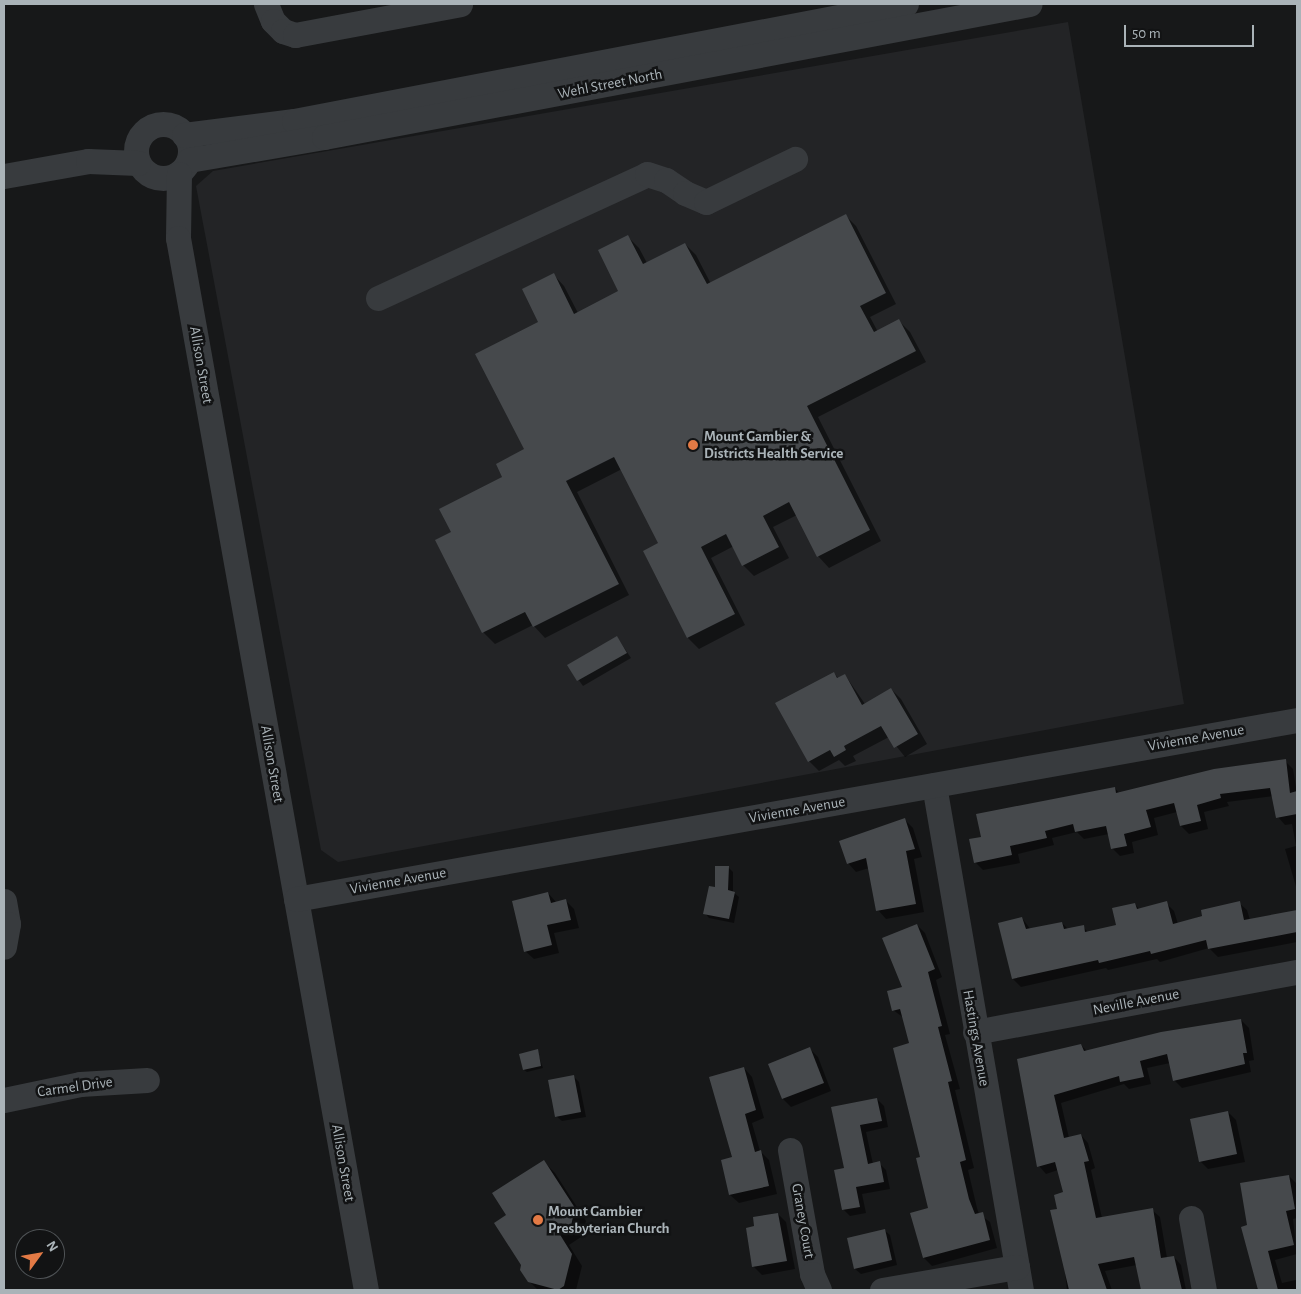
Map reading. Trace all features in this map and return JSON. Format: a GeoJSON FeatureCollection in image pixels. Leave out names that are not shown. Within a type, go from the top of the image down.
{"type":"FeatureCollection","features":[{"type":"Feature","properties":{"kind":"street"},"geometry":{"type":"LineString","coordinates":[[266,4],[273,22],[283,31],[295,35],[460,4]]}},
{"type":"Feature","properties":{"kind":"street","name":"Wehl Street North"},"geometry":{"type":"LineString","coordinates":[[184,135],[294,121],[839,10],[906,4]]}},
{"type":"Feature","properties":{"kind":"street","name":"Wehl Street North"},"geometry":{"type":"LineString","coordinates":[[184,167],[1030,4]]}},
{"type":"Feature","properties":{"kind":"street"},"geometry":{"type":"LineString","coordinates":[[839,10],[843,39]]}},
{"type":"Feature","properties":{"kind":"street"},"geometry":{"type":"LineString","coordinates":[[4,176],[88,161],[139,138],[158,124],[176,128],[184,135],[189,146],[184,167],[170,178],[146,170],[88,161]]}},
{"type":"Feature","properties":{"kind":"street"},"geometry":{"type":"LineString","coordinates":[[139,138],[136,154],[146,170]]}},
{"type":"Feature","properties":{"kind":"street"},"geometry":{"type":"LineString","coordinates":[[378,298],[647,174],[666,180],[685,193],[706,202],[795,159]]}},
{"type":"Feature","properties":{"kind":"street","name":"Allison Street"},"geometry":{"type":"LineString","coordinates":[[184,167],[178,238],[366,1290]]}},
{"type":"Feature","properties":{"kind":"street","name":"Allison Street"},"geometry":{"type":"LineString","coordinates":[[146,170],[178,238]]}},
{"type":"Feature","properties":{"kind":"street","name":"Vivienne Avenue"},"geometry":{"type":"LineString","coordinates":[[296,899],[1297,720]]}},
{"type":"Feature","properties":{"kind":"street","name":"Hastings Avenue"},"geometry":{"type":"LineString","coordinates":[[934,785],[1019,1279]]}},
{"type":"Feature","properties":{"kind":"street"},"geometry":{"type":"LineString","coordinates":[[4,901],[8,924],[4,947]]}},
{"type":"Feature","properties":{"kind":"street","name":"Neville Avenue"},"geometry":{"type":"LineString","coordinates":[[975,1032],[1297,972]]}},
{"type":"Feature","properties":{"kind":"street","name":"Carmel Drive"},"geometry":{"type":"LineString","coordinates":[[4,1100],[80,1084],[148,1080]]}},
{"type":"Feature","properties":{"kind":"street","name":"Graney Court"},"geometry":{"type":"LineString","coordinates":[[790,1150],[812,1274],[820,1290]]}},
{"type":"Feature","properties":{"kind":"street"},"geometry":{"type":"LineString","coordinates":[[1191,1218],[1204,1290]]}},
{"type":"Feature","properties":{"kind":"street"},"geometry":{"type":"LineString","coordinates":[[882,1290],[1019,1279]]}},
{"type":"Feature","properties":{"kind":"shaded area","name":"Mount Gambier & Districts Health Service"},"geometry":{"type":"Polygon","coordinates":[[[1068,22],[1184,704],[338,862],[321,850],[196,186],[213,171],[1068,22]]]}},
{"type":"Feature","properties":{"kind":"building"},"geometry":{"type":"Polygon","coordinates":[[[846,214],[886,293],[860,306],[874,332],[899,319],[916,351],[807,406],[870,530],[817,557],[789,502],[763,516],[779,547],[742,566],[726,534],[701,547],[735,614],[687,638],[643,551],[658,543],[614,457],[566,481],[619,584],[533,627],[525,612],[482,633],[435,540],[451,532],[439,509],[502,477],[496,464],[524,449],[475,354],[538,322],[522,289],[554,273],[574,314],[618,291],[598,250],[628,235],[643,264],[685,243],[707,284],[846,214]]]}},
{"type":"Feature","properties":{"kind":"building"},"geometry":{"type":"Polygon","coordinates":[[[617,636],[627,653],[577,681],[567,665],[617,636]]]}},
{"type":"Feature","properties":{"kind":"building"},"geometry":{"type":"Polygon","coordinates":[[[834,672],[837,678],[845,674],[862,705],[891,688],[918,734],[894,748],[881,726],[844,746],[846,750],[834,757],[830,750],[808,762],[775,703],[834,672]]]}},
{"type":"Feature","properties":{"kind":"building"},"geometry":{"type":"Polygon","coordinates":[[[1286,759],[1290,793],[1297,791],[1297,814],[1276,818],[1270,788],[1220,794],[1221,798],[1197,805],[1201,821],[1180,826],[1174,803],[1146,810],[1151,827],[1124,834],[1127,846],[1111,849],[1106,826],[1075,832],[1073,824],[1045,831],[1047,838],[1010,846],[1012,855],[974,863],[969,839],[981,837],[976,814],[1115,787],[1116,793],[1214,769],[1286,759]]]}},
{"type":"Feature","properties":{"kind":"building"},"geometry":{"type":"Polygon","coordinates":[[[905,818],[915,849],[906,851],[916,904],[876,911],[866,858],[847,864],[839,841],[905,818]]]}},
{"type":"Feature","properties":{"kind":"building"},"geometry":{"type":"Polygon","coordinates":[[[715,866],[729,866],[728,890],[735,892],[729,919],[703,914],[709,886],[715,887],[715,866]]]}},
{"type":"Feature","properties":{"kind":"building"},"geometry":{"type":"Polygon","coordinates":[[[548,892],[551,903],[566,899],[571,920],[547,925],[552,945],[524,952],[512,901],[548,892]]]}},
{"type":"Feature","properties":{"kind":"building"},"geometry":{"type":"Polygon","coordinates":[[[1167,901],[1173,924],[1202,916],[1201,910],[1240,901],[1244,920],[1297,910],[1297,932],[1208,949],[1206,940],[1151,954],[1150,951],[1099,963],[1098,960],[1012,979],[998,923],[1022,917],[1026,929],[1062,922],[1064,929],[1084,925],[1085,932],[1116,925],[1112,908],[1135,903],[1137,909],[1167,901]]]}},
{"type":"Feature","properties":{"kind":"building"},"geometry":{"type":"Polygon","coordinates":[[[917,924],[935,969],[928,972],[942,1026],[938,1027],[952,1081],[948,1082],[966,1160],[960,1162],[969,1199],[975,1214],[983,1212],[990,1240],[923,1258],[910,1213],[928,1208],[916,1158],[920,1157],[893,1048],[909,1043],[900,1009],[892,1011],[887,991],[902,987],[882,938],[917,924]]]}},
{"type":"Feature","properties":{"kind":"building"},"geometry":{"type":"Polygon","coordinates":[[[1241,1019],[1247,1053],[1243,1053],[1245,1064],[1173,1081],[1167,1054],[1140,1061],[1144,1077],[1120,1082],[1119,1076],[1054,1095],[1064,1138],[1081,1134],[1089,1161],[1084,1162],[1096,1218],[1153,1208],[1161,1258],[1174,1256],[1182,1290],[1141,1290],[1134,1257],[1098,1264],[1107,1290],[1069,1290],[1050,1210],[1057,1209],[1054,1195],[1063,1192],[1055,1162],[1037,1167],[1017,1059],[1081,1044],[1084,1051],[1161,1032],[1241,1019]]]}},
{"type":"Feature","properties":{"kind":"building"},"geometry":{"type":"Polygon","coordinates":[[[810,1047],[824,1083],[782,1099],[768,1064],[810,1047]]]}},
{"type":"Feature","properties":{"kind":"building"},"geometry":{"type":"Polygon","coordinates":[[[538,1049],[541,1066],[523,1070],[519,1054],[538,1049]]]}},
{"type":"Feature","properties":{"kind":"building"},"geometry":{"type":"Polygon","coordinates":[[[744,1067],[756,1110],[745,1114],[755,1152],[761,1150],[769,1186],[729,1195],[721,1160],[732,1157],[709,1077],[744,1067]]]}},
{"type":"Feature","properties":{"kind":"building"},"geometry":{"type":"Polygon","coordinates":[[[574,1075],[581,1112],[555,1117],[548,1080],[574,1075]]]}},
{"type":"Feature","properties":{"kind":"building"},"geometry":{"type":"Polygon","coordinates":[[[877,1098],[882,1121],[860,1125],[868,1164],[880,1161],[884,1182],[856,1187],[860,1207],[842,1210],[834,1170],[844,1168],[831,1107],[877,1098]]]}},
{"type":"Feature","properties":{"kind":"building"},"geometry":{"type":"Polygon","coordinates":[[[1228,1111],[1237,1154],[1199,1162],[1190,1119],[1228,1111]]]}},
{"type":"Feature","properties":{"kind":"building"},"geometry":{"type":"Polygon","coordinates":[[[544,1160],[575,1208],[571,1226],[559,1233],[572,1254],[564,1286],[558,1290],[528,1282],[520,1270],[521,1265],[494,1223],[506,1215],[492,1193],[544,1160]]]}},
{"type":"Feature","properties":{"kind":"building"},"geometry":{"type":"Polygon","coordinates":[[[1289,1175],[1295,1209],[1286,1211],[1294,1245],[1268,1251],[1278,1290],[1258,1290],[1241,1227],[1247,1225],[1240,1183],[1289,1175]]]}},
{"type":"Feature","properties":{"kind":"building"},"geometry":{"type":"Polygon","coordinates":[[[778,1213],[787,1261],[752,1267],[746,1228],[754,1226],[753,1217],[778,1213]]]}},
{"type":"Feature","properties":{"kind":"building"},"geometry":{"type":"Polygon","coordinates":[[[885,1229],[892,1260],[854,1269],[847,1238],[885,1229]]]}},
{"type":"Feature","properties":{"kind":"place","name":"Mount Gambier & Districts Health Service"},"geometry":{"type":"Point","coordinates":[693,445]}},
{"type":"Feature","properties":{"kind":"place","name":"Mount Gambier Presbyterian Church"},"geometry":{"type":"Point","coordinates":[538,1220]}}]}
